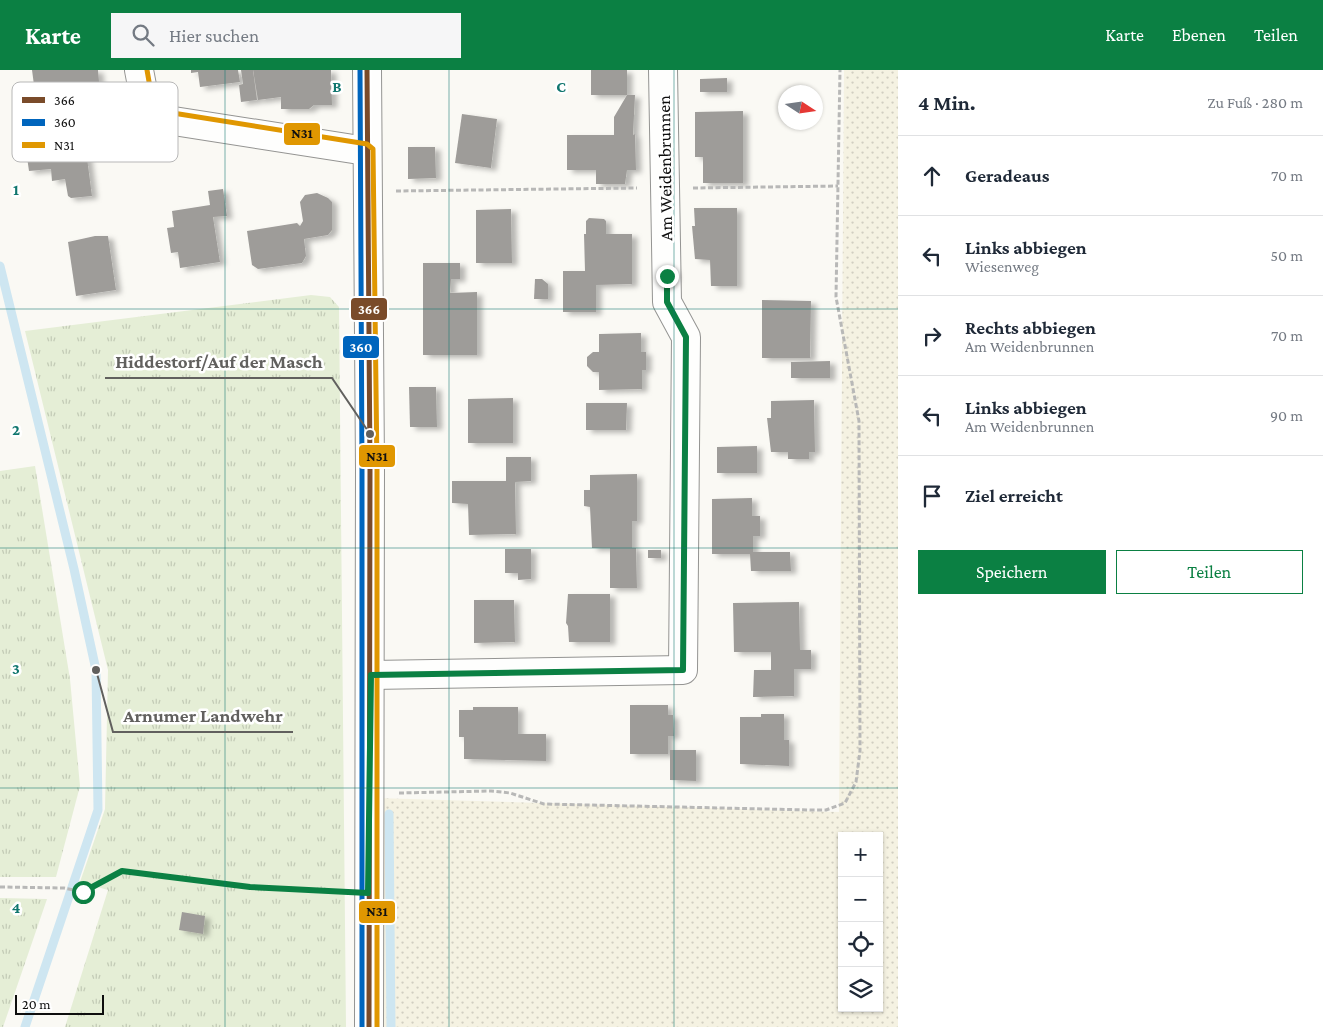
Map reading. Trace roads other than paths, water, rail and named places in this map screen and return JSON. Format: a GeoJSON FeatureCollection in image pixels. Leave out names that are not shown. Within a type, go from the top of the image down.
{"type":"FeatureCollection","features":[{"type":"Feature","properties":{"kind":"street"},"geometry":{"type":"LineString","coordinates":[[367,70],[366,151],[368,191],[371,675],[368,893],[369,1027]]}},
{"type":"Feature","properties":{"kind":"street","name":"Am Weidenbrunnen"},"geometry":{"type":"LineString","coordinates":[[371,675],[683,670],[686,337],[667,302],[663,70]]}},
{"type":"Feature","properties":{"kind":"street"},"geometry":{"type":"LineString","coordinates":[[178,122],[366,151]]}},
{"type":"Feature","properties":{"kind":"waterway"},"geometry":{"type":"LineString","coordinates":[[0,266],[74,569],[96,670],[98,810],[25,1027]]}},
{"type":"Feature","properties":{"kind":"waterway"},"geometry":{"type":"LineString","coordinates":[[389,814],[391,1027]]}},
{"type":"Feature","properties":{"kind":"place","name":"Hiddestorf/Auf der Masch"},"geometry":{"type":"Point","coordinates":[370,434]}},
{"type":"Feature","properties":{"kind":"place","name":"Arnumer Landwehr"},"geometry":{"type":"Point","coordinates":[96,670]}}]}
